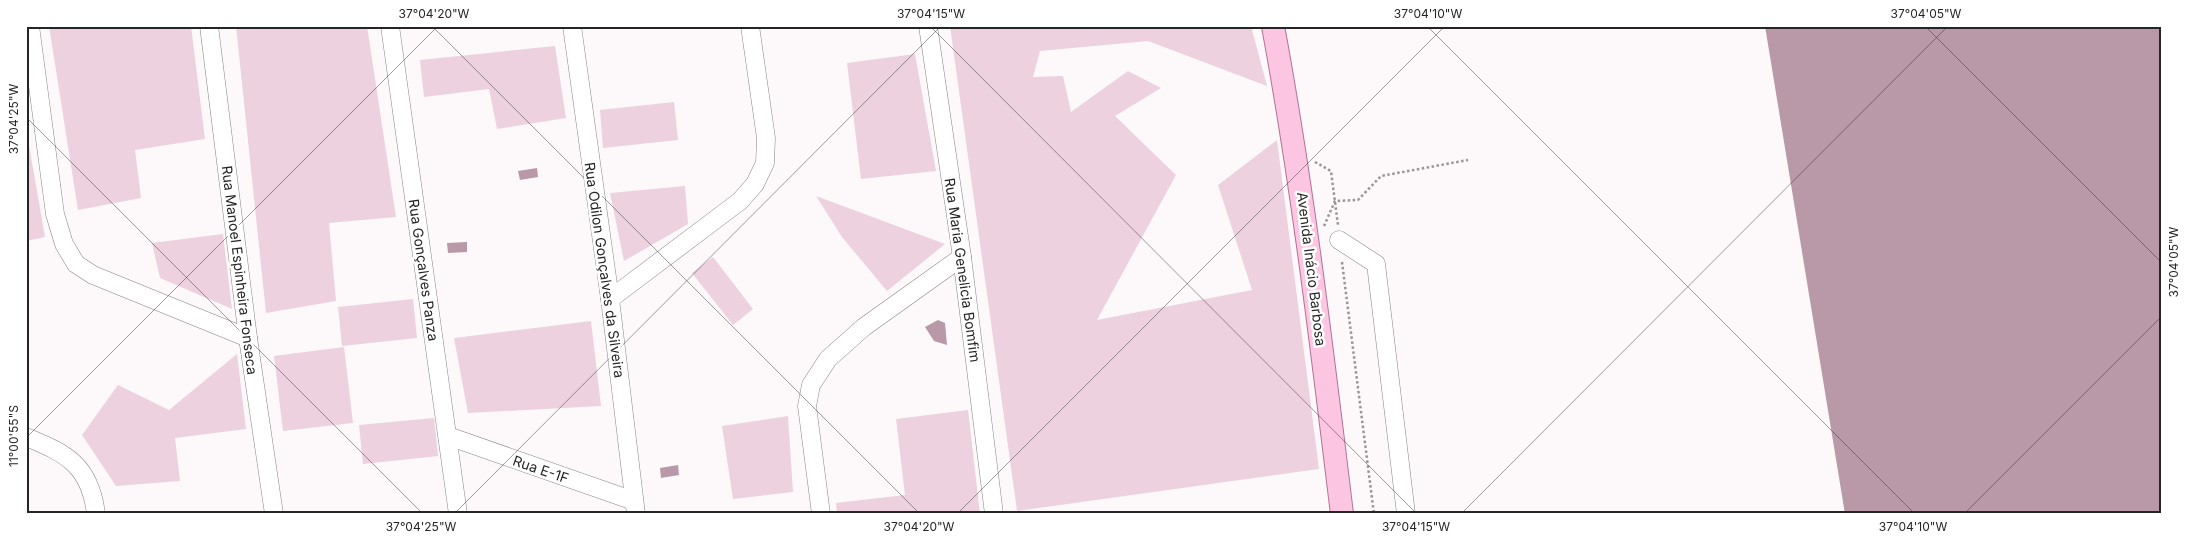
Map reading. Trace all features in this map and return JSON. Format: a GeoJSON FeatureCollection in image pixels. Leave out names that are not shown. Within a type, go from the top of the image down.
{"type":"FeatureCollection","features":[{"type":"Feature","properties":{"kind":"main road","name":"Avenida Inácio Barbosa"},"geometry":{"type":"LineString","coordinates":[[1273,26],[1293,134],[1311,257],[1342,514]]}},
{"type":"Feature","properties":{"kind":"street"},"geometry":{"type":"LineString","coordinates":[[30,26],[55,214],[64,244],[76,264],[93,275],[248,338]]}},
{"type":"Feature","properties":{"kind":"street","name":"Rua Manoel Espinheira Fonseca"},"geometry":{"type":"LineString","coordinates":[[209,26],[248,338],[274,514]]}},
{"type":"Feature","properties":{"kind":"street","name":"Rua Gonçalves Panza"},"geometry":{"type":"LineString","coordinates":[[390,26],[458,514]]}},
{"type":"Feature","properties":{"kind":"street","name":"Rua Odilon Gonçalves da Silveira"},"geometry":{"type":"LineString","coordinates":[[572,26],[610,299],[635,507]]}},
{"type":"Feature","properties":{"kind":"street"},"geometry":{"type":"LineString","coordinates":[[610,299],[740,202],[755,184],[765,163],[766,138],[750,26]]}},
{"type":"Feature","properties":{"kind":"street","name":"Rua Maria Genelicia Bomfim"},"geometry":{"type":"LineString","coordinates":[[928,26],[962,257],[994,514]]}},
{"type":"Feature","properties":{"kind":"street"},"geometry":{"type":"LineString","coordinates":[[1340,240],[1376,264],[1406,514]]}},
{"type":"Feature","properties":{"kind":"street"},"geometry":{"type":"LineString","coordinates":[[821,514],[807,406],[811,385],[828,359],[864,327],[962,257]]}},
{"type":"Feature","properties":{"kind":"street","name":"Rua E-1F"},"geometry":{"type":"LineString","coordinates":[[448,436],[635,507]]}},
{"type":"Feature","properties":{"kind":"street"},"geometry":{"type":"LineString","coordinates":[[26,437],[47,445],[70,458],[86,476],[95,501],[96,514]]}},
{"type":"Feature","properties":{"kind":"path"},"geometry":{"type":"LineString","coordinates":[[1335,201],[1358,200],[1380,176],[1468,160]]}},
{"type":"Feature","properties":{"kind":"path"},"geometry":{"type":"LineString","coordinates":[[1315,162],[1331,171],[1374,514]]}},
{"type":"Feature","properties":{"kind":"path"},"geometry":{"type":"LineString","coordinates":[[1311,257],[1335,201]]}},
{"type":"Feature","properties":{"kind":"shaded area"},"geometry":{"type":"Polygon","coordinates":[[[49,26],[191,26],[205,139],[135,150],[141,198],[78,210],[49,26]]]}},
{"type":"Feature","properties":{"kind":"shaded area"},"geometry":{"type":"Polygon","coordinates":[[[236,26],[367,26],[396,217],[329,223],[336,301],[266,313],[236,26]]]}},
{"type":"Feature","properties":{"kind":"shaded area"},"geometry":{"type":"Polygon","coordinates":[[[950,26],[1251,26],[1267,86],[1148,41],[1040,51],[1033,77],[1063,76],[1071,112],[1128,71],[1161,88],[1115,116],[1176,175],[1097,320],[1252,290],[1218,185],[1277,140],[1319,469],[1017,511],[950,26]]]}},
{"type":"Feature","properties":{"kind":"shaded area"},"geometry":{"type":"Polygon","coordinates":[[[1765,26],[2162,26],[2162,514],[1845,514],[1765,26]]]}},
{"type":"Feature","properties":{"kind":"shaded area"},"geometry":{"type":"Polygon","coordinates":[[[555,46],[566,118],[497,129],[489,89],[424,97],[420,60],[555,46]]]}},
{"type":"Feature","properties":{"kind":"shaded area"},"geometry":{"type":"Polygon","coordinates":[[[915,54],[936,171],[861,179],[847,63],[915,54]]]}},
{"type":"Feature","properties":{"kind":"shaded area"},"geometry":{"type":"Polygon","coordinates":[[[674,102],[678,140],[603,148],[600,110],[674,102]]]}},
{"type":"Feature","properties":{"kind":"shaded area"},"geometry":{"type":"Polygon","coordinates":[[[26,128],[45,237],[26,241],[26,128]]]}},
{"type":"Feature","properties":{"kind":"shaded area"},"geometry":{"type":"Polygon","coordinates":[[[537,168],[538,177],[520,180],[518,171],[537,168]]]}},
{"type":"Feature","properties":{"kind":"shaded area"},"geometry":{"type":"Polygon","coordinates":[[[685,186],[688,224],[624,261],[610,193],[685,186]]]}},
{"type":"Feature","properties":{"kind":"shaded area"},"geometry":{"type":"Polygon","coordinates":[[[816,196],[945,244],[887,291],[842,237],[816,196]]]}},
{"type":"Feature","properties":{"kind":"shaded area"},"geometry":{"type":"Polygon","coordinates":[[[223,234],[232,309],[160,278],[152,243],[223,234]]]}},
{"type":"Feature","properties":{"kind":"shaded area"},"geometry":{"type":"Polygon","coordinates":[[[467,242],[467,252],[448,253],[447,243],[467,242]]]}},
{"type":"Feature","properties":{"kind":"shaded area"},"geometry":{"type":"Polygon","coordinates":[[[713,257],[753,309],[733,325],[692,273],[713,257]]]}},
{"type":"Feature","properties":{"kind":"shaded area"},"geometry":{"type":"Polygon","coordinates":[[[413,299],[417,338],[342,346],[338,307],[413,299]]]}},
{"type":"Feature","properties":{"kind":"shaded area"},"geometry":{"type":"Polygon","coordinates":[[[938,320],[945,323],[947,345],[934,341],[925,327],[938,320]]]}},
{"type":"Feature","properties":{"kind":"shaded area"},"geometry":{"type":"Polygon","coordinates":[[[591,321],[601,406],[468,413],[454,338],[591,321]]]}},
{"type":"Feature","properties":{"kind":"shaded area"},"geometry":{"type":"Polygon","coordinates":[[[344,347],[353,423],[283,431],[274,356],[344,347]]]}},
{"type":"Feature","properties":{"kind":"shaded area"},"geometry":{"type":"Polygon","coordinates":[[[237,354],[246,429],[175,438],[180,481],[116,486],[82,435],[118,385],[169,410],[237,354]]]}},
{"type":"Feature","properties":{"kind":"shaded area"},"geometry":{"type":"Polygon","coordinates":[[[968,410],[980,514],[837,514],[836,503],[905,495],[896,419],[968,410]]]}},
{"type":"Feature","properties":{"kind":"shaded area"},"geometry":{"type":"Polygon","coordinates":[[[788,416],[793,492],[733,499],[722,426],[788,416]]]}},
{"type":"Feature","properties":{"kind":"shaded area"},"geometry":{"type":"Polygon","coordinates":[[[434,418],[438,456],[363,464],[359,425],[434,418]]]}},
{"type":"Feature","properties":{"kind":"shaded area"},"geometry":{"type":"Polygon","coordinates":[[[678,465],[679,475],[661,478],[660,468],[678,465]]]}}]}
